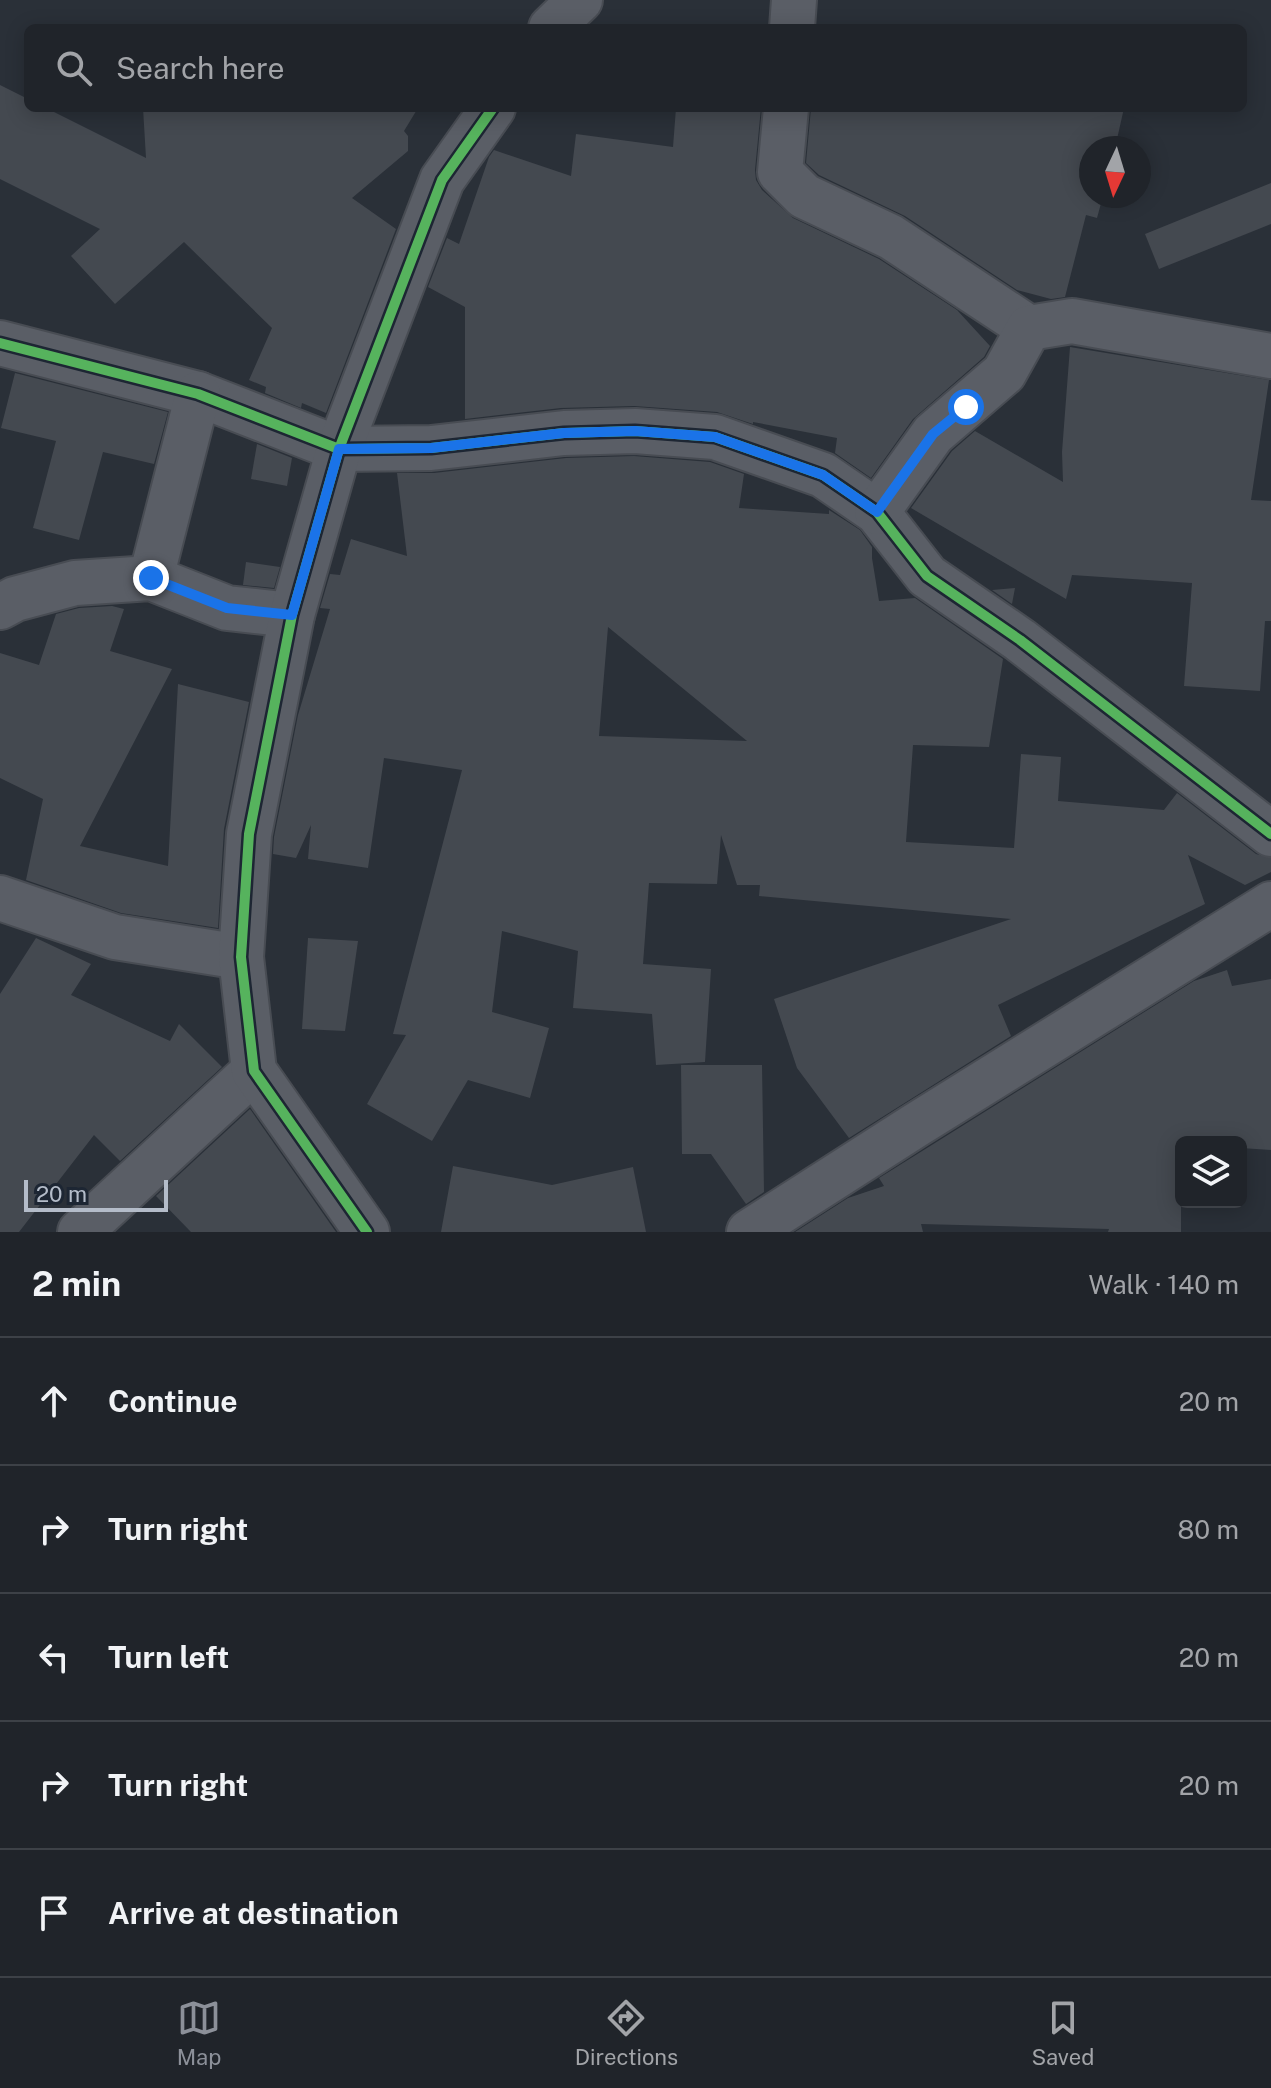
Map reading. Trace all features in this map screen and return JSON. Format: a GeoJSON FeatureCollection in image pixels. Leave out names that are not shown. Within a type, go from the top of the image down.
{"type":"FeatureCollection","features":[{"type":"Feature","properties":{"kind":"street"},"geometry":{"type":"LineString","coordinates":[[555,24],[580,0]]}},
{"type":"Feature","properties":{"kind":"street"},"geometry":{"type":"LineString","coordinates":[[792,24],[794,0]]}},
{"type":"Feature","properties":{"kind":"street"},"geometry":{"type":"LineString","coordinates":[[367,1232],[254,1071],[241,957],[249,834],[292,615],[339,449],[442,180],[490,112]]}},
{"type":"Feature","properties":{"kind":"street"},"geometry":{"type":"LineString","coordinates":[[786,112],[780,172],[804,196],[891,237],[1029,328],[1072,321],[1271,356]]}},
{"type":"Feature","properties":{"kind":"street"},"geometry":{"type":"LineString","coordinates":[[877,512],[933,434],[1004,373],[1029,328]]}},
{"type":"Feature","properties":{"kind":"street"},"geometry":{"type":"LineString","coordinates":[[0,343],[198,394],[339,449],[431,448],[564,433],[635,431],[715,437],[823,475],[877,512],[927,576],[1020,640],[1271,834]]}},
{"type":"Feature","properties":{"kind":"street"},"geometry":{"type":"LineString","coordinates":[[151,578],[198,394]]}},
{"type":"Feature","properties":{"kind":"street"},"geometry":{"type":"LineString","coordinates":[[0,607],[15,599],[75,583],[151,578],[227,608],[292,615]]}},
{"type":"Feature","properties":{"kind":"street"},"geometry":{"type":"LineString","coordinates":[[0,898],[115,937],[241,957]]}},
{"type":"Feature","properties":{"kind":"street"},"geometry":{"type":"LineString","coordinates":[[749,1232],[929,1116],[1271,904]]}},
{"type":"Feature","properties":{"kind":"street"},"geometry":{"type":"LineString","coordinates":[[80,1232],[254,1071]]}},
{"type":"Feature","properties":{"kind":"building"},"geometry":{"type":"Polygon","coordinates":[[[0,85],[24,97],[24,112],[54,112],[146,158],[143,112],[416,112],[404,131],[408,136],[408,151],[352,198],[396,229],[326,413],[302,403],[301,408],[265,393],[266,387],[249,380],[272,328],[184,242],[115,304],[71,256],[100,229],[0,179],[0,85]]]}},
{"type":"Feature","properties":{"kind":"building"},"geometry":{"type":"Polygon","coordinates":[[[676,112],[761,112],[755,170],[762,190],[793,218],[879,259],[957,310],[990,346],[984,357],[913,419],[871,478],[835,453],[837,438],[753,424],[717,412],[634,406],[561,408],[465,419],[465,307],[428,287],[447,238],[459,244],[494,150],[571,176],[576,134],[673,147],[676,112]]]}},
{"type":"Feature","properties":{"kind":"building"},"geometry":{"type":"Polygon","coordinates":[[[811,112],[1123,112],[1118,136],[1079,136],[1079,208],[1100,208],[1097,218],[1086,215],[1065,297],[1051,299],[1017,290],[905,216],[819,175],[806,163],[811,112]]]}},
{"type":"Feature","properties":{"kind":"building"},"geometry":{"type":"Polygon","coordinates":[[[1271,183],[1271,224],[1159,269],[1145,234],[1271,183]]]}},
{"type":"Feature","properties":{"kind":"building"},"geometry":{"type":"Polygon","coordinates":[[[1070,347],[1269,380],[1251,500],[1271,501],[1271,621],[1265,621],[1260,691],[1184,686],[1192,583],[1072,575],[1066,599],[911,508],[952,451],[975,431],[1063,482],[1062,452],[1070,347]]]}},
{"type":"Feature","properties":{"kind":"building"},"geometry":{"type":"Polygon","coordinates":[[[15,373],[168,412],[154,464],[103,452],[79,540],[33,528],[56,441],[1,428],[15,373]]]}},
{"type":"Feature","properties":{"kind":"building"},"geometry":{"type":"Polygon","coordinates":[[[257,444],[292,458],[287,486],[251,479],[257,444]]]}},
{"type":"Feature","properties":{"kind":"building"},"geometry":{"type":"Polygon","coordinates":[[[634,456],[710,462],[744,474],[739,508],[829,514],[829,510],[860,530],[872,547],[879,601],[915,598],[1003,659],[989,747],[913,745],[906,842],[1014,848],[1021,754],[1061,757],[1058,801],[1164,810],[1177,793],[1256,854],[1271,858],[1271,872],[1245,885],[1188,855],[1205,904],[998,1005],[1011,1036],[849,1138],[797,1068],[774,999],[1011,919],[759,896],[760,885],[737,885],[721,835],[717,884],[649,883],[643,964],[711,969],[705,1062],[656,1065],[652,1014],[573,1008],[578,951],[502,931],[492,1012],[549,1028],[530,1098],[468,1080],[432,1141],[367,1104],[406,1035],[393,1034],[462,770],[384,758],[368,868],[308,859],[311,825],[296,858],[273,854],[298,715],[330,609],[320,608],[330,574],[340,575],[351,539],[407,556],[397,473],[434,473],[566,458],[634,456]],[[608,627],[599,736],[747,741],[608,627]]]}},
{"type":"Feature","properties":{"kind":"building"},"geometry":{"type":"Polygon","coordinates":[[[246,562],[280,567],[274,588],[243,585],[246,562]]]}},
{"type":"Feature","properties":{"kind":"building"},"geometry":{"type":"Polygon","coordinates":[[[1015,588],[1012,604],[992,590],[1015,588]]]}},
{"type":"Feature","properties":{"kind":"building"},"geometry":{"type":"Polygon","coordinates":[[[112,606],[124,609],[110,651],[172,669],[80,846],[168,866],[178,684],[249,702],[224,829],[218,928],[121,913],[26,880],[43,799],[0,778],[0,653],[39,665],[56,614],[79,608],[112,606]]]}},
{"type":"Feature","properties":{"kind":"building"},"geometry":{"type":"Polygon","coordinates":[[[36,938],[91,964],[71,995],[170,1041],[179,1024],[222,1067],[120,1161],[94,1135],[19,1232],[0,1232],[0,994],[36,938]]]}},
{"type":"Feature","properties":{"kind":"building"},"geometry":{"type":"Polygon","coordinates":[[[308,938],[358,941],[345,1031],[302,1029],[308,938]]]}},
{"type":"Feature","properties":{"kind":"building"},"geometry":{"type":"Polygon","coordinates":[[[1227,970],[1232,986],[1271,979],[1271,1150],[1247,1148],[1247,1136],[1175,1136],[1175,1208],[1181,1208],[1181,1232],[921,1224],[923,1232],[795,1232],[848,1198],[884,1186],[879,1178],[1194,981],[1227,970]]]}},
{"type":"Feature","properties":{"kind":"building"},"geometry":{"type":"Polygon","coordinates":[[[681,1065],[762,1065],[764,1192],[746,1204],[711,1154],[682,1154],[681,1065]]]}},
{"type":"Feature","properties":{"kind":"building"},"geometry":{"type":"Polygon","coordinates":[[[250,1109],[336,1232],[191,1232],[156,1196],[250,1109]]]}},
{"type":"Feature","properties":{"kind":"building"},"geometry":{"type":"Polygon","coordinates":[[[453,1166],[552,1185],[633,1167],[646,1232],[441,1232],[453,1166]]]}},
{"type":"Feature","properties":{"kind":"cycle path"},"geometry":{"type":"LineString","coordinates":[[367,1232],[254,1071],[241,957],[249,834],[292,615],[339,449],[442,180],[490,112]]}},
{"type":"Feature","properties":{"kind":"cycle path"},"geometry":{"type":"LineString","coordinates":[[0,343],[198,394],[339,449],[431,448],[564,433],[635,431],[715,437],[823,475],[877,512],[927,576],[1020,640],[1271,834]]}},
{"type":"Feature","properties":{"kind":"route"},"geometry":{"type":"LineString","coordinates":[[151,578],[227,608],[292,615],[339,449],[431,448],[564,433],[635,431],[715,437],[823,475],[877,512],[933,434],[966,407]]}}]}
